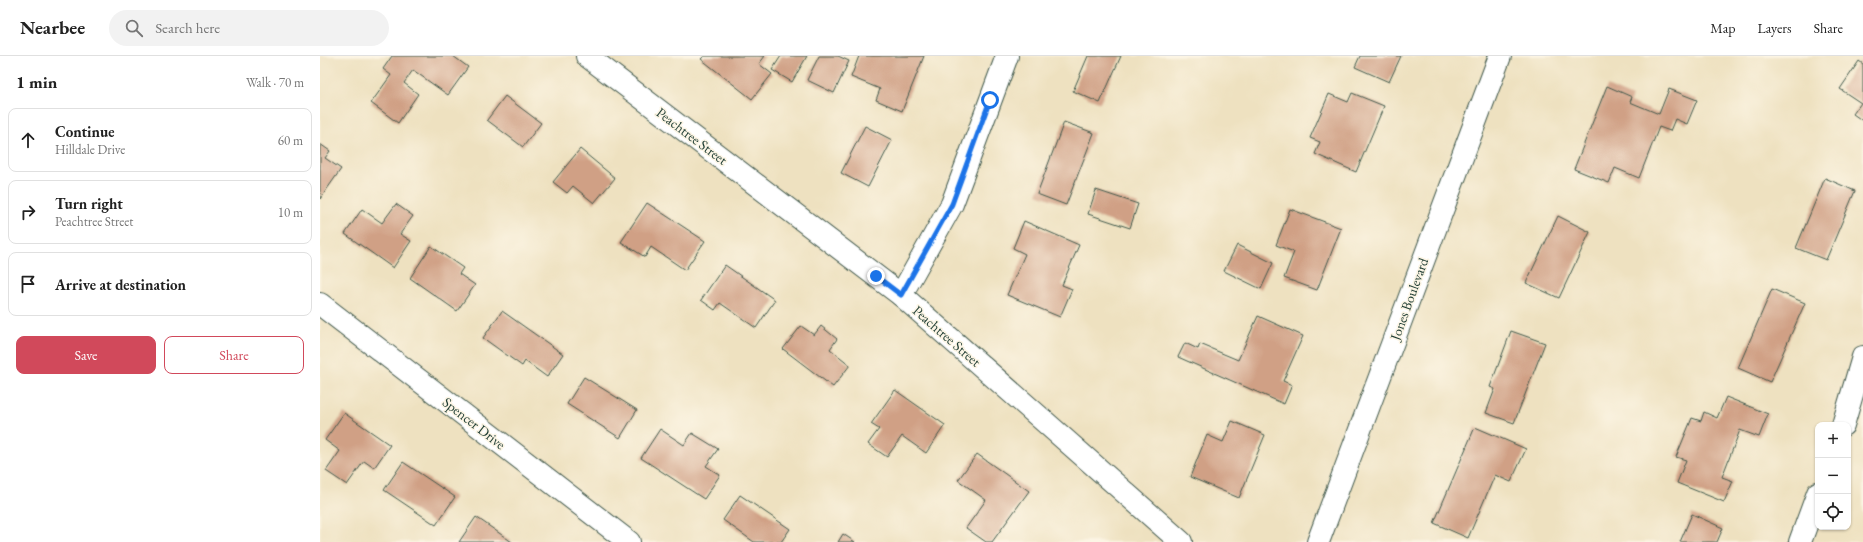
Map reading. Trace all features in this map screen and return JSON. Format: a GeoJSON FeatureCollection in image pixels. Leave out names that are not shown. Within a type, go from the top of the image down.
{"type":"FeatureCollection","features":[{"type":"Feature","properties":{"kind":"street","name":"Peachtree Street"},"geometry":{"type":"LineString","coordinates":[[587,56],[901,295],[1182,542]]}},
{"type":"Feature","properties":{"kind":"street"},"geometry":{"type":"LineString","coordinates":[[901,295],[952,204],[1007,56]]}},
{"type":"Feature","properties":{"kind":"street","name":"Jones Boulevard"},"geometry":{"type":"LineString","coordinates":[[1318,542],[1500,56]]}},
{"type":"Feature","properties":{"kind":"street","name":"Spencer Drive"},"geometry":{"type":"LineString","coordinates":[[320,304],[628,542]]}},
{"type":"Feature","properties":{"kind":"street"},"geometry":{"type":"LineString","coordinates":[[1844,422],[1863,357]]}},
{"type":"Feature","properties":{"kind":"street"},"geometry":{"type":"LineString","coordinates":[[1800,542],[1818,494]]}},
{"type":"Feature","properties":{"kind":"building"},"geometry":{"type":"Polygon","coordinates":[[[392,56],[453,56],[468,67],[448,95],[413,70],[404,83],[418,94],[398,123],[371,103],[391,75],[383,69],[392,56]]]}},
{"type":"Feature","properties":{"kind":"building"},"geometry":{"type":"Polygon","coordinates":[[[704,56],[765,56],[759,64],[772,74],[752,99],[701,59],[704,56]]]}},
{"type":"Feature","properties":{"kind":"building"},"geometry":{"type":"Polygon","coordinates":[[[781,56],[807,56],[792,82],[772,70],[781,56]]]}},
{"type":"Feature","properties":{"kind":"building"},"geometry":{"type":"Polygon","coordinates":[[[819,56],[838,56],[849,61],[834,93],[807,80],[819,56]]]}},
{"type":"Feature","properties":{"kind":"building"},"geometry":{"type":"Polygon","coordinates":[[[859,56],[924,56],[902,111],[876,100],[880,89],[851,77],[859,56]]]}},
{"type":"Feature","properties":{"kind":"building"},"geometry":{"type":"Polygon","coordinates":[[[1088,56],[1121,56],[1100,103],[1073,91],[1088,56]]]}},
{"type":"Feature","properties":{"kind":"building"},"geometry":{"type":"Polygon","coordinates":[[[1360,56],[1401,56],[1389,82],[1355,67],[1360,56]]]}},
{"type":"Feature","properties":{"kind":"building"},"geometry":{"type":"Polygon","coordinates":[[[1859,61],[1863,64],[1863,121],[1853,114],[1861,103],[1840,89],[1859,61]]]}},
{"type":"Feature","properties":{"kind":"building"},"geometry":{"type":"Polygon","coordinates":[[[1607,86],[1632,97],[1630,102],[1659,114],[1669,89],[1697,100],[1687,124],[1675,119],[1670,131],[1659,127],[1639,178],[1615,168],[1609,183],[1574,169],[1607,86]]]}},
{"type":"Feature","properties":{"kind":"building"},"geometry":{"type":"Polygon","coordinates":[[[1352,93],[1384,106],[1356,172],[1315,154],[1320,142],[1310,138],[1329,94],[1348,102],[1352,93]]]}},
{"type":"Feature","properties":{"kind":"building"},"geometry":{"type":"Polygon","coordinates":[[[505,96],[541,123],[523,147],[487,120],[505,96]]]}},
{"type":"Feature","properties":{"kind":"building"},"geometry":{"type":"Polygon","coordinates":[[[1064,122],[1094,133],[1066,205],[1037,194],[1064,122]]]}},
{"type":"Feature","properties":{"kind":"building"},"geometry":{"type":"Polygon","coordinates":[[[865,126],[892,140],[868,187],[841,173],[865,126]]]}},
{"type":"Feature","properties":{"kind":"building"},"geometry":{"type":"Polygon","coordinates":[[[320,144],[330,151],[325,158],[341,169],[320,199],[320,144]]]}},
{"type":"Feature","properties":{"kind":"building"},"geometry":{"type":"Polygon","coordinates":[[[580,149],[615,178],[594,203],[573,186],[567,193],[553,182],[580,149]]]}},
{"type":"Feature","properties":{"kind":"building"},"geometry":{"type":"Polygon","coordinates":[[[1825,178],[1855,191],[1826,260],[1796,248],[1825,178]]]}},
{"type":"Feature","properties":{"kind":"building"},"geometry":{"type":"Polygon","coordinates":[[[1096,190],[1138,204],[1130,228],[1088,214],[1096,190]]]}},
{"type":"Feature","properties":{"kind":"building"},"geometry":{"type":"Polygon","coordinates":[[[647,203],[705,241],[685,270],[651,247],[645,257],[621,242],[647,203]]]}},
{"type":"Feature","properties":{"kind":"building"},"geometry":{"type":"Polygon","coordinates":[[[396,204],[413,216],[400,234],[411,241],[393,268],[345,234],[362,209],[382,223],[396,204]]]}},
{"type":"Feature","properties":{"kind":"building"},"geometry":{"type":"Polygon","coordinates":[[[1290,209],[1341,228],[1317,290],[1284,278],[1294,252],[1276,245],[1290,209]]]}},
{"type":"Feature","properties":{"kind":"building"},"geometry":{"type":"Polygon","coordinates":[[[1558,216],[1590,232],[1559,298],[1526,283],[1558,216]]]}},
{"type":"Feature","properties":{"kind":"building"},"geometry":{"type":"Polygon","coordinates":[[[1024,221],[1079,245],[1062,285],[1072,289],[1060,317],[1007,295],[1025,254],[1013,248],[1024,221]]]}},
{"type":"Feature","properties":{"kind":"building"},"geometry":{"type":"Polygon","coordinates":[[[1237,245],[1273,263],[1261,289],[1224,271],[1237,245]]]}},
{"type":"Feature","properties":{"kind":"building"},"geometry":{"type":"Polygon","coordinates":[[[431,246],[463,268],[459,274],[475,285],[457,311],[410,278],[431,246]]]}},
{"type":"Feature","properties":{"kind":"building"},"geometry":{"type":"Polygon","coordinates":[[[725,265],[775,300],[756,328],[720,303],[715,310],[701,300],[725,265]]]}},
{"type":"Feature","properties":{"kind":"building"},"geometry":{"type":"Polygon","coordinates":[[[1772,289],[1805,303],[1770,382],[1738,368],[1772,289]]]}},
{"type":"Feature","properties":{"kind":"building"},"geometry":{"type":"Polygon","coordinates":[[[502,311],[563,354],[547,377],[525,361],[522,366],[483,338],[502,311]]]}},
{"type":"Feature","properties":{"kind":"building"},"geometry":{"type":"Polygon","coordinates":[[[1258,316],[1303,336],[1283,381],[1292,385],[1284,404],[1178,357],[1185,343],[1198,349],[1200,344],[1238,360],[1258,316]]]}},
{"type":"Feature","properties":{"kind":"building"},"geometry":{"type":"Polygon","coordinates":[[[801,326],[814,335],[821,326],[837,339],[830,349],[850,365],[833,387],[783,349],[801,326]]]}},
{"type":"Feature","properties":{"kind":"building"},"geometry":{"type":"Polygon","coordinates":[[[1511,331],[1545,343],[1514,423],[1486,413],[1495,389],[1490,387],[1511,331]]]}},
{"type":"Feature","properties":{"kind":"building"},"geometry":{"type":"Polygon","coordinates":[[[584,377],[637,410],[620,438],[567,404],[584,377]]]}},
{"type":"Feature","properties":{"kind":"building"},"geometry":{"type":"Polygon","coordinates":[[[895,390],[945,425],[926,453],[902,436],[887,457],[868,444],[879,429],[871,424],[895,390]]]}},
{"type":"Feature","properties":{"kind":"building"},"geometry":{"type":"Polygon","coordinates":[[[1726,397],[1768,414],[1759,437],[1740,430],[1722,477],[1733,481],[1724,502],[1677,483],[1686,460],[1676,457],[1692,418],[1701,421],[1704,412],[1717,418],[1726,397]]]}},
{"type":"Feature","properties":{"kind":"building"},"geometry":{"type":"Polygon","coordinates":[[[344,413],[390,445],[374,468],[364,461],[347,485],[326,471],[340,451],[325,440],[344,413]]]}},
{"type":"Feature","properties":{"kind":"building"},"geometry":{"type":"Polygon","coordinates":[[[1232,421],[1265,435],[1239,498],[1190,477],[1207,435],[1223,442],[1232,421]]]}},
{"type":"Feature","properties":{"kind":"building"},"geometry":{"type":"Polygon","coordinates":[[[1475,427],[1526,449],[1511,482],[1495,475],[1468,538],[1434,523],[1475,427]]]}},
{"type":"Feature","properties":{"kind":"building"},"geometry":{"type":"Polygon","coordinates":[[[660,429],[684,445],[692,433],[718,449],[706,466],[720,475],[704,499],[641,458],[660,429]]]}},
{"type":"Feature","properties":{"kind":"building"},"geometry":{"type":"Polygon","coordinates":[[[977,454],[1029,491],[992,542],[986,542],[966,528],[986,500],[958,480],[977,454]]]}},
{"type":"Feature","properties":{"kind":"building"},"geometry":{"type":"Polygon","coordinates":[[[403,462],[455,497],[436,525],[384,490],[403,462]]]}},
{"type":"Feature","properties":{"kind":"building"},"geometry":{"type":"Polygon","coordinates":[[[740,495],[790,529],[781,542],[754,542],[723,520],[740,495]]]}},
{"type":"Feature","properties":{"kind":"building"},"geometry":{"type":"Polygon","coordinates":[[[1692,514],[1723,528],[1717,542],[1680,542],[1692,514]]]}},
{"type":"Feature","properties":{"kind":"building"},"geometry":{"type":"Polygon","coordinates":[[[476,517],[512,542],[459,542],[476,517]]]}},
{"type":"Feature","properties":{"kind":"building"},"geometry":{"type":"Polygon","coordinates":[[[843,534],[855,542],[838,542],[843,534]]]}},
{"type":"Feature","properties":{"kind":"route"},"geometry":{"type":"LineString","coordinates":[[876,276],[901,295],[952,204],[990,100]]}}]}
